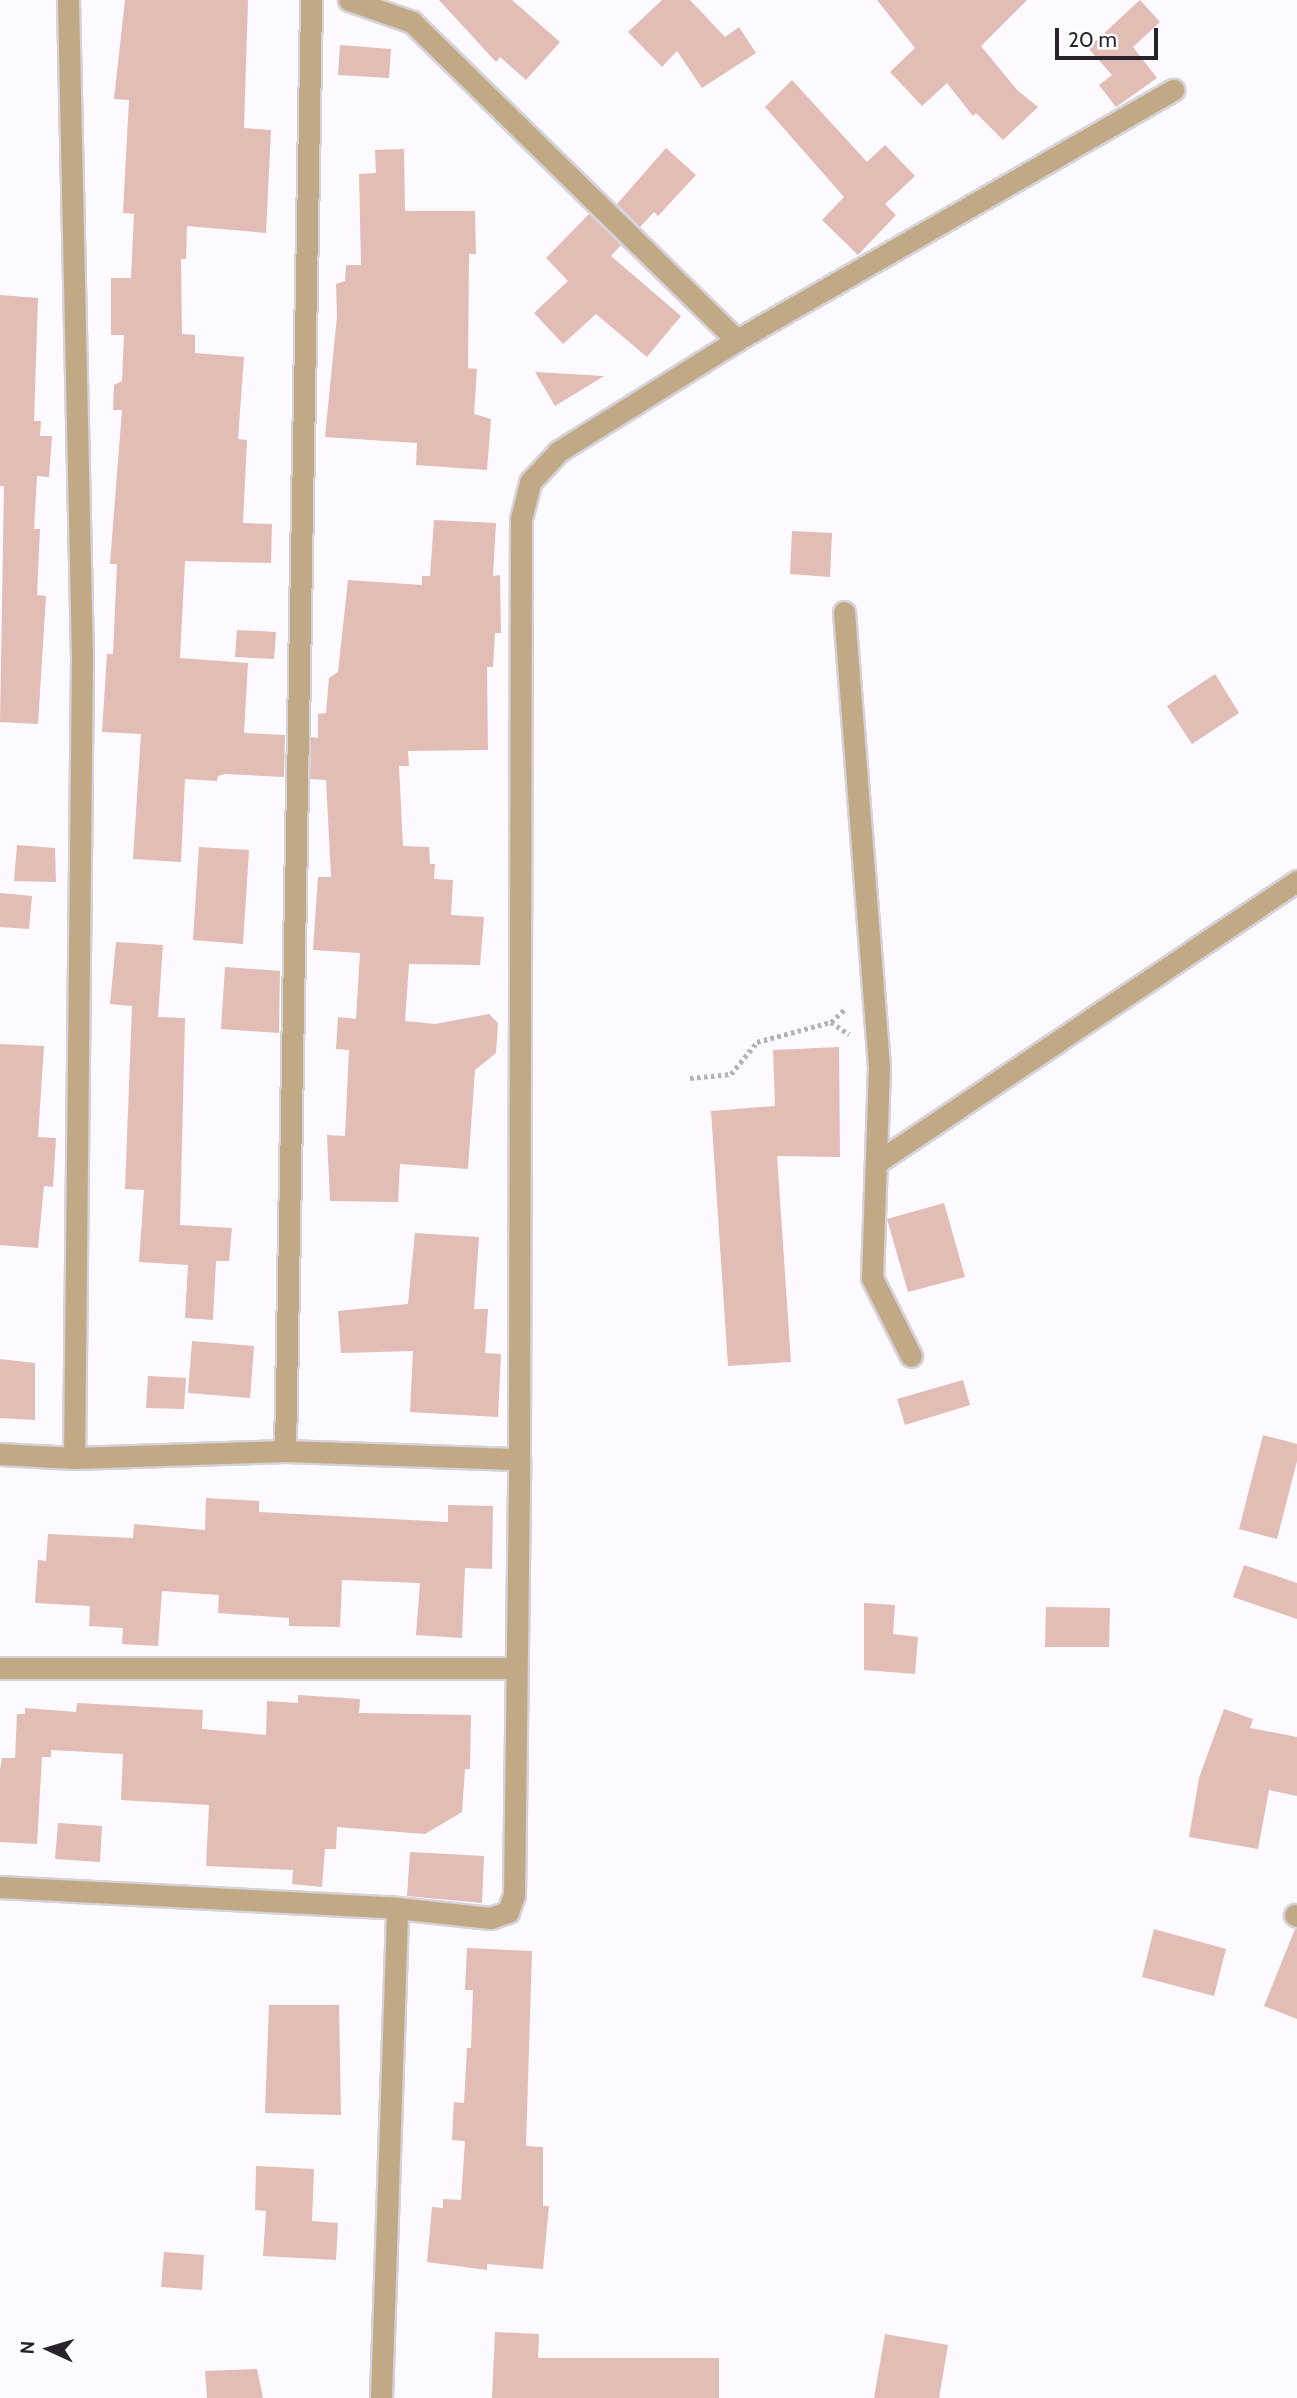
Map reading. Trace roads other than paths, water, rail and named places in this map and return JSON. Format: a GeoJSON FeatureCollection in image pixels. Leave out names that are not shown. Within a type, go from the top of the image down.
{"type":"FeatureCollection","features":[{"type":"Feature","properties":{"kind":"street"},"geometry":{"type":"LineString","coordinates":[[68,0],[82,659],[74,1458]]}},
{"type":"Feature","properties":{"kind":"street"},"geometry":{"type":"LineString","coordinates":[[285,1451],[311,0]]}},
{"type":"Feature","properties":{"kind":"street"},"geometry":{"type":"LineString","coordinates":[[349,0],[412,22],[737,340]]}},
{"type":"Feature","properties":{"kind":"street"},"geometry":{"type":"LineString","coordinates":[[0,1887],[397,1908],[490,1918],[508,1912],[514,1895],[514,1668],[519,1458],[521,519],[530,482],[559,450],[737,340],[1173,90]]}},
{"type":"Feature","properties":{"kind":"street"},"geometry":{"type":"LineString","coordinates":[[844,612],[880,1067],[879,1161],[872,1278],[911,1356]]}},
{"type":"Feature","properties":{"kind":"street"},"geometry":{"type":"LineString","coordinates":[[879,1161],[1297,881]]}},
{"type":"Feature","properties":{"kind":"street"},"geometry":{"type":"LineString","coordinates":[[0,1454],[74,1458],[285,1451],[519,1458]]}},
{"type":"Feature","properties":{"kind":"street"},"geometry":{"type":"LineString","coordinates":[[0,1668],[514,1668]]}},
{"type":"Feature","properties":{"kind":"street"},"geometry":{"type":"LineString","coordinates":[[380,2398],[397,1908]]}}]}
